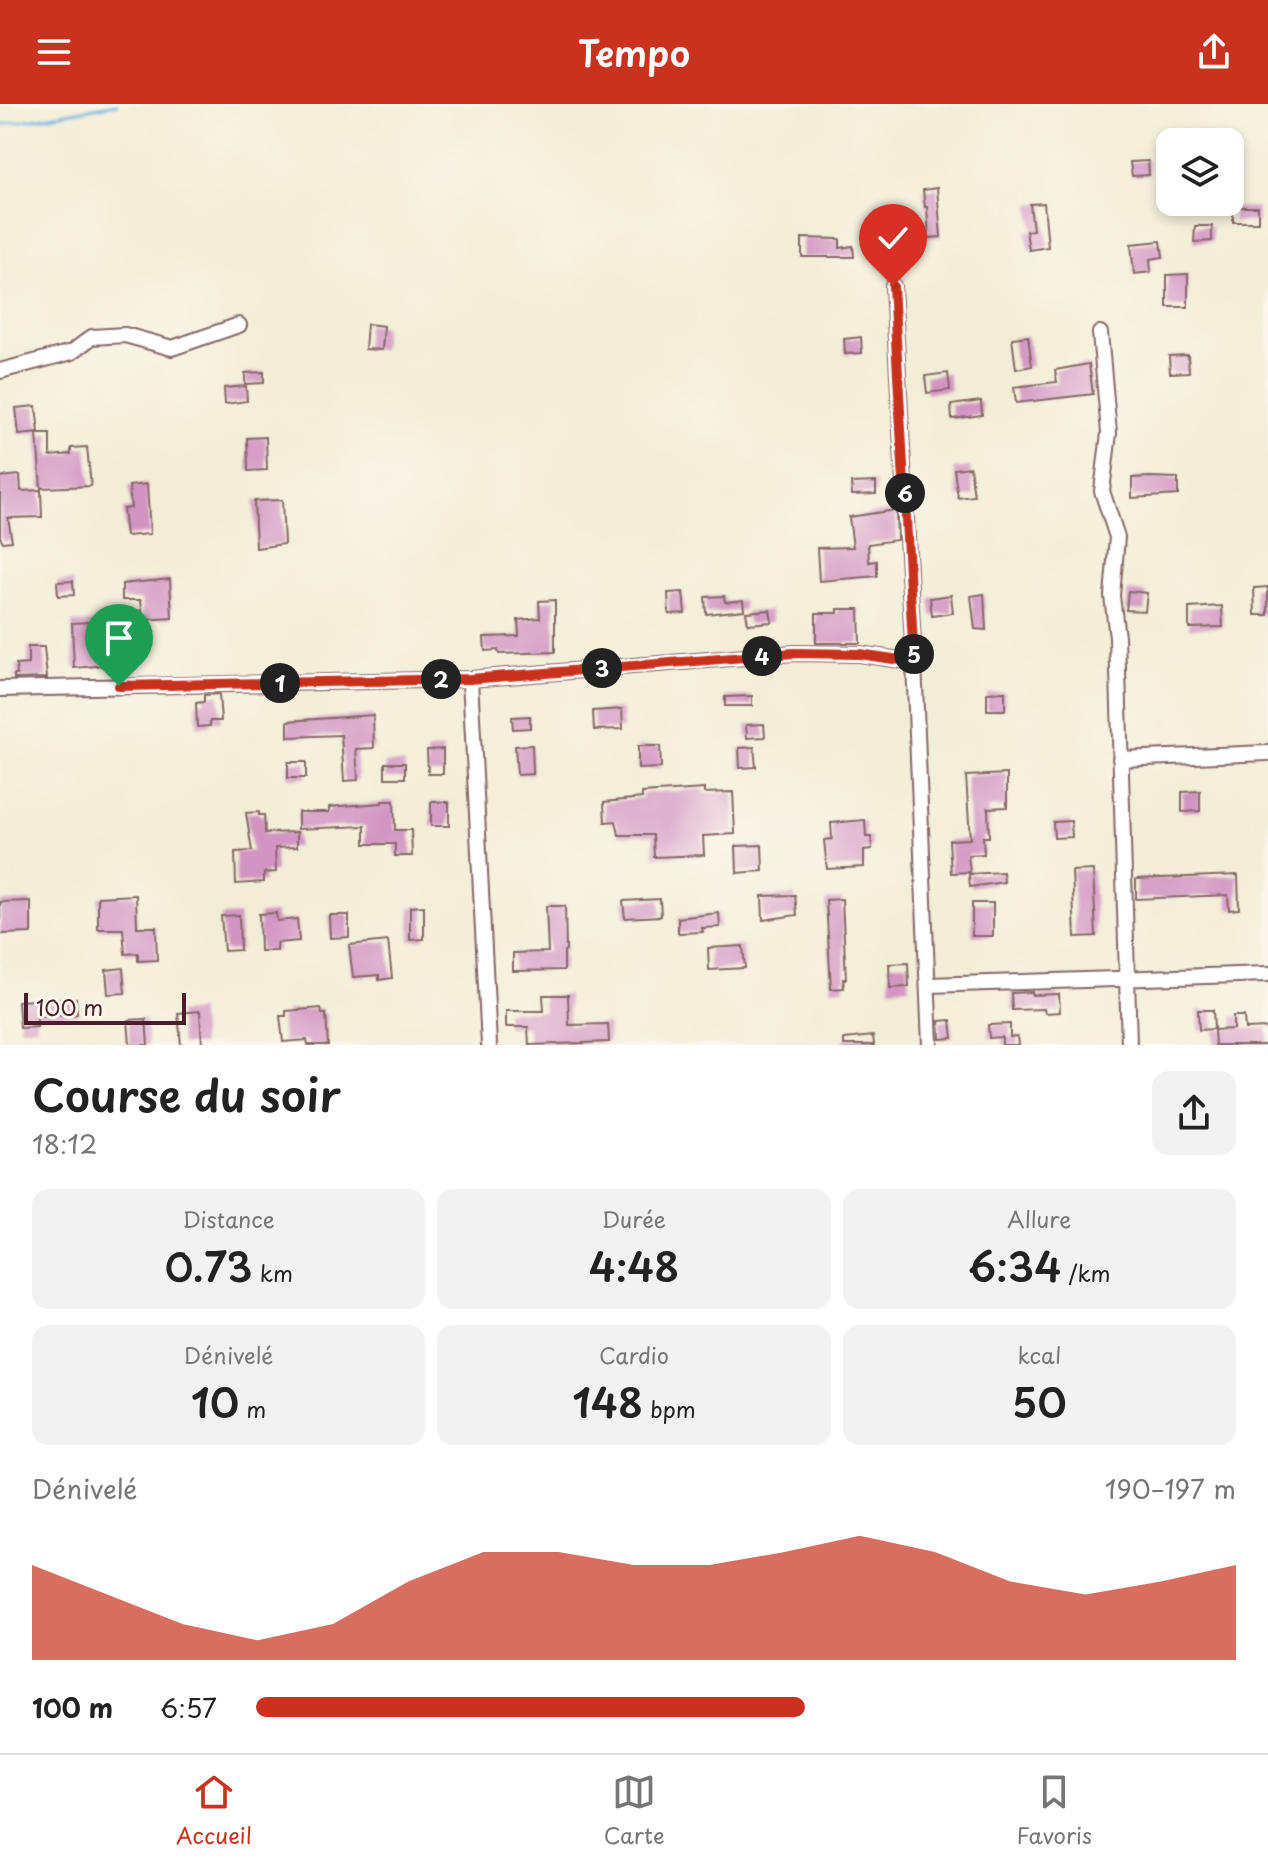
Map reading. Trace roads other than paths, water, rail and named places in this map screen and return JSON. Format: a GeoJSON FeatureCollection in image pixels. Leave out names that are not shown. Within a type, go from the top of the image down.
{"type":"FeatureCollection","features":[{"type":"Feature","properties":{"kind":"street"},"geometry":{"type":"LineString","coordinates":[[893,286],[914,662],[930,1045]]}},
{"type":"Feature","properties":{"kind":"street"},"geometry":{"type":"LineString","coordinates":[[0,371],[72,352],[92,337],[125,335],[172,348],[239,325]]}},
{"type":"Feature","properties":{"kind":"street"},"geometry":{"type":"LineString","coordinates":[[1100,333],[1109,433],[1102,491],[1117,537],[1112,596],[1117,637],[1129,1045]]}},
{"type":"Feature","properties":{"kind":"street"},"geometry":{"type":"LineString","coordinates":[[0,689],[470,679],[794,653],[859,654],[914,662]]}},
{"type":"Feature","properties":{"kind":"street"},"geometry":{"type":"LineString","coordinates":[[470,679],[489,1045]]}},
{"type":"Feature","properties":{"kind":"street"},"geometry":{"type":"LineString","coordinates":[[1120,759],[1268,753]]}},
{"type":"Feature","properties":{"kind":"street"},"geometry":{"type":"LineString","coordinates":[[929,985],[1268,974]]}},
{"type":"Feature","properties":{"kind":"waterway"},"geometry":{"type":"LineString","coordinates":[[0,125],[117,104]]}}]}
